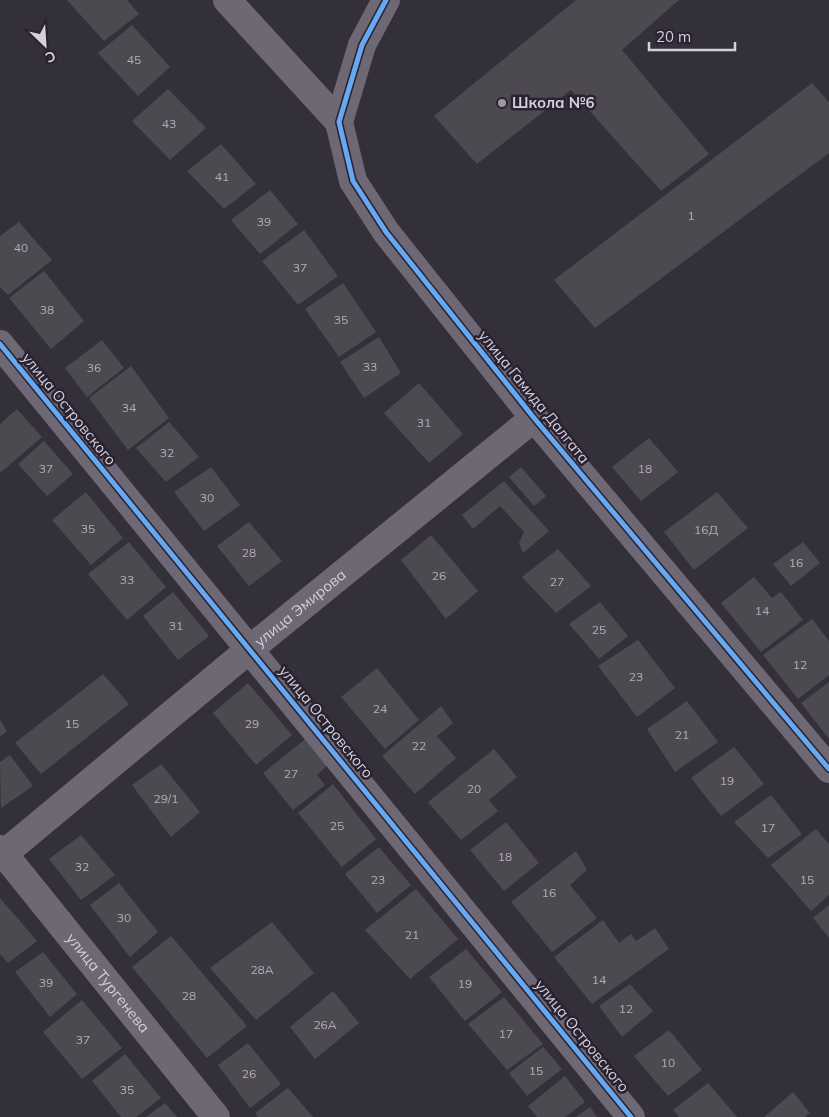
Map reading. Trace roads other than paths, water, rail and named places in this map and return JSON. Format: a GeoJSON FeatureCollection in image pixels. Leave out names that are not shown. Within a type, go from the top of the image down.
{"type":"FeatureCollection","features":[{"type":"Feature","properties":{"kind":"street","name":"улица Гамида Далгата"},"geometry":{"type":"LineString","coordinates":[[227,0],[339,122],[353,181],[386,232],[534,418],[829,769]]}},
{"type":"Feature","properties":{"kind":"street","name":"улица Гамида Далгата"},"geometry":{"type":"LineString","coordinates":[[339,122],[362,45],[386,0]]}},
{"type":"Feature","properties":{"kind":"street","name":"улица Островского"},"geometry":{"type":"LineString","coordinates":[[0,344],[632,1117]]}},
{"type":"Feature","properties":{"kind":"street","name":"улица Эмирова"},"geometry":{"type":"LineString","coordinates":[[1,853],[534,418]]}},
{"type":"Feature","properties":{"kind":"street","name":"улица Тургенева"},"geometry":{"type":"LineString","coordinates":[[1,853],[216,1117]]}},
{"type":"Feature","properties":{"kind":"place","name":"Школа №6"},"geometry":{"type":"Point","coordinates":[502,103]}}]}
